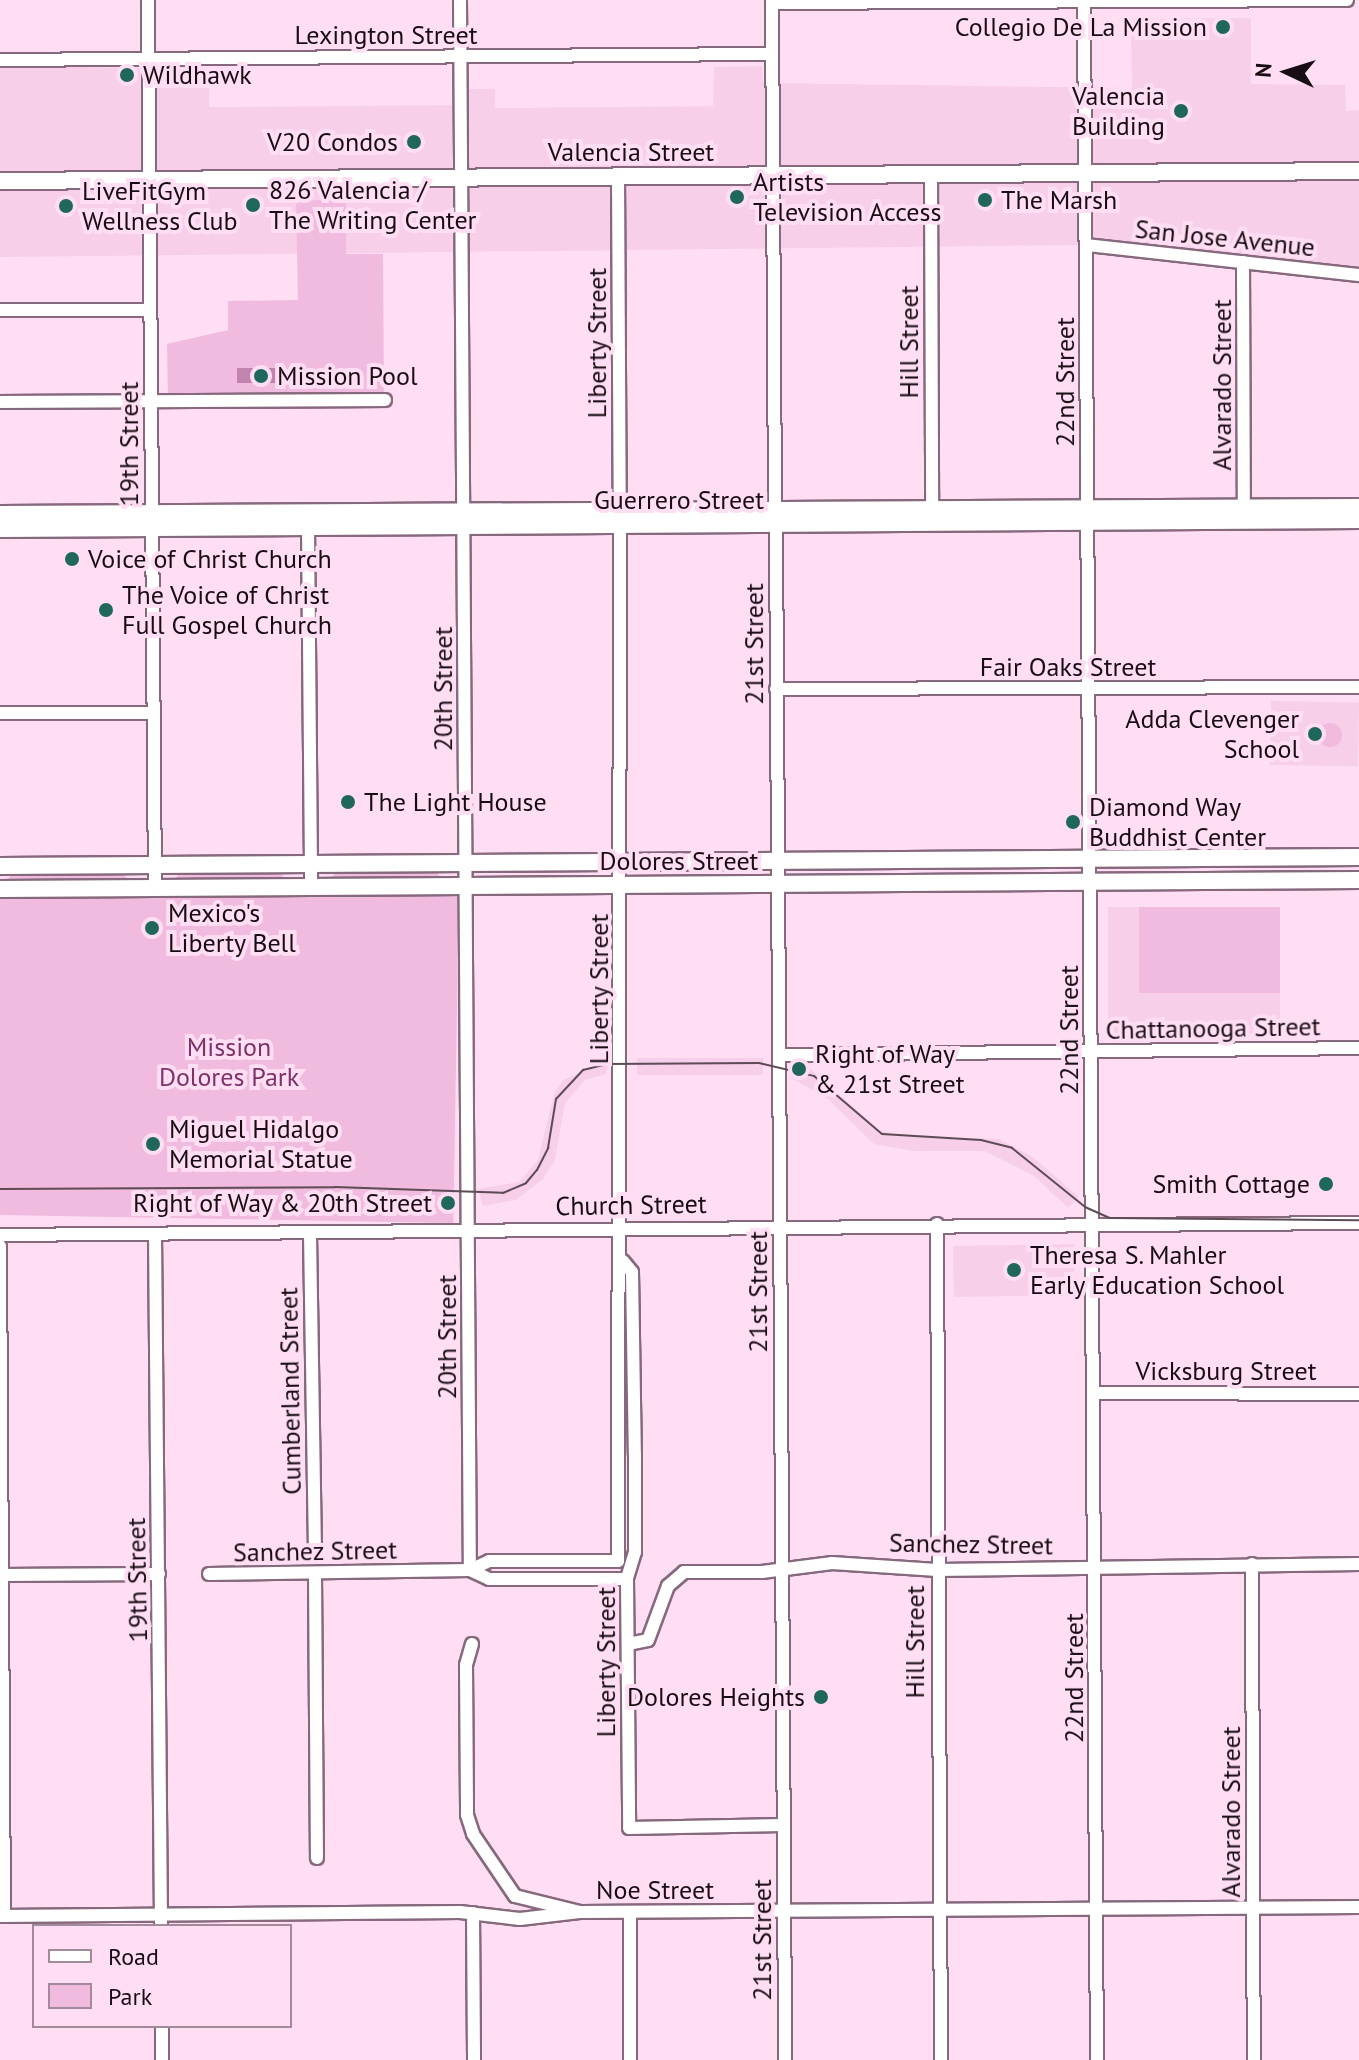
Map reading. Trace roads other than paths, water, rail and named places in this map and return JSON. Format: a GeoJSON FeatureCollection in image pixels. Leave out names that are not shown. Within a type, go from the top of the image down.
{"type":"FeatureCollection","features":[{"type":"Feature","properties":{"kind":"main road","name":"Valencia Street"},"geometry":{"type":"LineString","coordinates":[[0,181],[1359,171]]}},
{"type":"Feature","properties":{"kind":"main road","name":"Guerrero Street"},"geometry":{"type":"LineString","coordinates":[[0,529],[152,521],[1088,515],[1244,507],[1359,507]]}},
{"type":"Feature","properties":{"kind":"main road","name":"Guerrero Street"},"geometry":{"type":"LineString","coordinates":[[776,516],[932,509],[1359,520]]}},
{"type":"Feature","properties":{"kind":"main road","name":"Guerrero Street"},"geometry":{"type":"LineString","coordinates":[[0,514],[308,526],[464,519]]}},
{"type":"Feature","properties":{"kind":"main road","name":"Dolores Street"},"geometry":{"type":"LineString","coordinates":[[0,866],[1359,857]]}},
{"type":"Feature","properties":{"kind":"main road"},"geometry":{"type":"LineString","coordinates":[[933,860],[933,883]]}},
{"type":"Feature","properties":{"kind":"main road","name":"Dolores Street"},"geometry":{"type":"LineString","coordinates":[[0,889],[1359,880]]}},
{"type":"Feature","properties":{"kind":"street","name":"19th Street"},"geometry":{"type":"LineString","coordinates":[[148,0],[155,888]]}},
{"type":"Feature","properties":{"kind":"street","name":"20th Street"},"geometry":{"type":"LineString","coordinates":[[460,0],[470,1570]]}},
{"type":"Feature","properties":{"kind":"street"},"geometry":{"type":"LineString","coordinates":[[772,2],[1347,0]]}},
{"type":"Feature","properties":{"kind":"street","name":"22nd Street"},"geometry":{"type":"LineString","coordinates":[[1084,1],[1097,2060]]}},
{"type":"Feature","properties":{"kind":"street","name":"21st Street"},"geometry":{"type":"LineString","coordinates":[[772,2],[785,2060]]}},
{"type":"Feature","properties":{"kind":"street","name":"Lexington Street"},"geometry":{"type":"LineString","coordinates":[[0,60],[772,54]]}},
{"type":"Feature","properties":{"kind":"street","name":"Hill Street"},"geometry":{"type":"LineString","coordinates":[[931,174],[932,509]]}},
{"type":"Feature","properties":{"kind":"street","name":"Liberty Street"},"geometry":{"type":"LineString","coordinates":[[618,176],[623,1261],[616,1273],[618,1561]]}},
{"type":"Feature","properties":{"kind":"street","name":"San Jose Avenue"},"geometry":{"type":"LineString","coordinates":[[1087,245],[1359,275]]}},
{"type":"Feature","properties":{"kind":"street","name":"Alvarado Street"},"geometry":{"type":"LineString","coordinates":[[1243,262],[1244,507]]}},
{"type":"Feature","properties":{"kind":"street"},"geometry":{"type":"LineString","coordinates":[[0,310],[150,310]]}},
{"type":"Feature","properties":{"kind":"street"},"geometry":{"type":"LineString","coordinates":[[0,402],[385,400]]}},
{"type":"Feature","properties":{"kind":"street"},"geometry":{"type":"LineString","coordinates":[[308,526],[311,887]]}},
{"type":"Feature","properties":{"kind":"street","name":"Fair Oaks Street"},"geometry":{"type":"LineString","coordinates":[[776,689],[1359,687]]}},
{"type":"Feature","properties":{"kind":"street"},"geometry":{"type":"LineString","coordinates":[[0,713],[153,713]]}},
{"type":"Feature","properties":{"kind":"street","name":"Chattanooga Street"},"geometry":{"type":"LineString","coordinates":[[779,1055],[1359,1048]]}},
{"type":"Feature","properties":{"kind":"street","name":"Church Street"},"geometry":{"type":"LineString","coordinates":[[0,1235],[310,1234],[622,1226],[1359,1223]]}},
{"type":"Feature","properties":{"kind":"street","name":"Hill Street"},"geometry":{"type":"LineString","coordinates":[[937,1224],[941,2060]]}},
{"type":"Feature","properties":{"kind":"street","name":"19th Street"},"geometry":{"type":"LineString","coordinates":[[155,1234],[161,1920]]}},
{"type":"Feature","properties":{"kind":"street","name":"Cumberland Street"},"geometry":{"type":"LineString","coordinates":[[310,1234],[315,1547]]}},
{"type":"Feature","properties":{"kind":"street"},"geometry":{"type":"LineString","coordinates":[[0,1246],[2,1916]]}},
{"type":"Feature","properties":{"kind":"street","name":"Liberty Street"},"geometry":{"type":"LineString","coordinates":[[623,1261],[632,1272],[635,1455],[635,1552],[627,1579],[629,1828],[783,1825]]}},
{"type":"Feature","properties":{"kind":"street","name":"Vicksburg Street"},"geometry":{"type":"LineString","coordinates":[[1093,1393],[1359,1394]]}},
{"type":"Feature","properties":{"kind":"street","name":"Sanchez Street"},"geometry":{"type":"LineString","coordinates":[[209,1574],[315,1575],[470,1570],[489,1561],[618,1561]]}},
{"type":"Feature","properties":{"kind":"street","name":"Sanchez Street"},"geometry":{"type":"LineString","coordinates":[[628,1644],[648,1640],[676,1575],[781,1570],[832,1563],[937,1570],[1359,1564]]}},
{"type":"Feature","properties":{"kind":"street","name":"Alvarado Street"},"geometry":{"type":"LineString","coordinates":[[1252,1564],[1254,2060]]}},
{"type":"Feature","properties":{"kind":"street","name":"Sanchez Street"},"geometry":{"type":"LineString","coordinates":[[470,1570],[489,1579],[627,1579]]}},
{"type":"Feature","properties":{"kind":"street"},"geometry":{"type":"LineString","coordinates":[[1,1575],[159,1574]]}},
{"type":"Feature","properties":{"kind":"street"},"geometry":{"type":"LineString","coordinates":[[315,1575],[317,1858]]}},
{"type":"Feature","properties":{"kind":"street"},"geometry":{"type":"LineString","coordinates":[[472,1644],[466,1680],[467,1815],[473,1834],[515,1896],[580,1912]]}},
{"type":"Feature","properties":{"kind":"street","name":"Noe Street"},"geometry":{"type":"LineString","coordinates":[[2,1916],[161,1920],[473,1913],[532,1919],[580,1912],[1359,1907]]}},
{"type":"Feature","properties":{"kind":"street"},"geometry":{"type":"LineString","coordinates":[[630,1912],[630,2060]]}},
{"type":"Feature","properties":{"kind":"street"},"geometry":{"type":"LineString","coordinates":[[473,1913],[474,2060]]}},
{"type":"Feature","properties":{"kind":"street"},"geometry":{"type":"LineString","coordinates":[[162,2028],[162,2060]]}},
{"type":"Feature","properties":{"kind":"tram line"},"geometry":{"type":"LineString","coordinates":[[0,1189],[335,1187],[503,1193],[526,1183],[537,1170],[548,1148],[556,1099],[583,1070],[607,1064],[759,1063],[814,1076],[882,1134],[981,1140],[1012,1148],[1085,1207],[1110,1218],[1359,1220]]}},
{"type":"Feature","properties":{"kind":"place","name":"Collegio De La Mission"},"geometry":{"type":"Point","coordinates":[1223,27]}},
{"type":"Feature","properties":{"kind":"place","name":"Wildhawk"},"geometry":{"type":"Point","coordinates":[127,75]}},
{"type":"Feature","properties":{"kind":"place","name":"Valencia Building"},"geometry":{"type":"Point","coordinates":[1181,111]}},
{"type":"Feature","properties":{"kind":"place","name":"V20 Condos"},"geometry":{"type":"Point","coordinates":[414,142]}},
{"type":"Feature","properties":{"kind":"place","name":"Artists Television Access"},"geometry":{"type":"Point","coordinates":[737,197]}},
{"type":"Feature","properties":{"kind":"place","name":"The Marsh"},"geometry":{"type":"Point","coordinates":[985,200]}},
{"type":"Feature","properties":{"kind":"place","name":"826 Valencia / The Writing Center"},"geometry":{"type":"Point","coordinates":[253,205]}},
{"type":"Feature","properties":{"kind":"place","name":"LiveFitGym Wellness Club"},"geometry":{"type":"Point","coordinates":[66,206]}},
{"type":"Feature","properties":{"kind":"place","name":"Mission Pool"},"geometry":{"type":"Point","coordinates":[261,376]}},
{"type":"Feature","properties":{"kind":"place","name":"Voice of Christ Church"},"geometry":{"type":"Point","coordinates":[72,559]}},
{"type":"Feature","properties":{"kind":"place","name":"The Voice of Christ Full Gospel Church"},"geometry":{"type":"Point","coordinates":[106,610]}},
{"type":"Feature","properties":{"kind":"place","name":"Adda Clevenger School"},"geometry":{"type":"Point","coordinates":[1315,734]}},
{"type":"Feature","properties":{"kind":"place","name":"The Light House"},"geometry":{"type":"Point","coordinates":[348,802]}},
{"type":"Feature","properties":{"kind":"place","name":"Diamond Way Buddhist Center"},"geometry":{"type":"Point","coordinates":[1073,822]}},
{"type":"Feature","properties":{"kind":"place","name":"Mexico's Liberty Bell"},"geometry":{"type":"Point","coordinates":[152,928]}},
{"type":"Feature","properties":{"kind":"place","name":"Right of Way & 21st Street"},"geometry":{"type":"Point","coordinates":[799,1069]}},
{"type":"Feature","properties":{"kind":"place","name":"Miguel Hidalgo Memorial Statue"},"geometry":{"type":"Point","coordinates":[153,1144]}},
{"type":"Feature","properties":{"kind":"place","name":"Smith Cottage"},"geometry":{"type":"Point","coordinates":[1326,1184]}},
{"type":"Feature","properties":{"kind":"place","name":"Right of Way & 20th Street"},"geometry":{"type":"Point","coordinates":[448,1203]}},
{"type":"Feature","properties":{"kind":"place","name":"Theresa S. Mahler Early Education School"},"geometry":{"type":"Point","coordinates":[1014,1270]}},
{"type":"Feature","properties":{"kind":"place","name":"Dolores Heights"},"geometry":{"type":"Point","coordinates":[821,1697]}},
{"type":"Feature","properties":{"kind":"park label","name":"Mission Dolores Park"},"geometry":{"type":"Point","coordinates":[229,1062]}}]}
